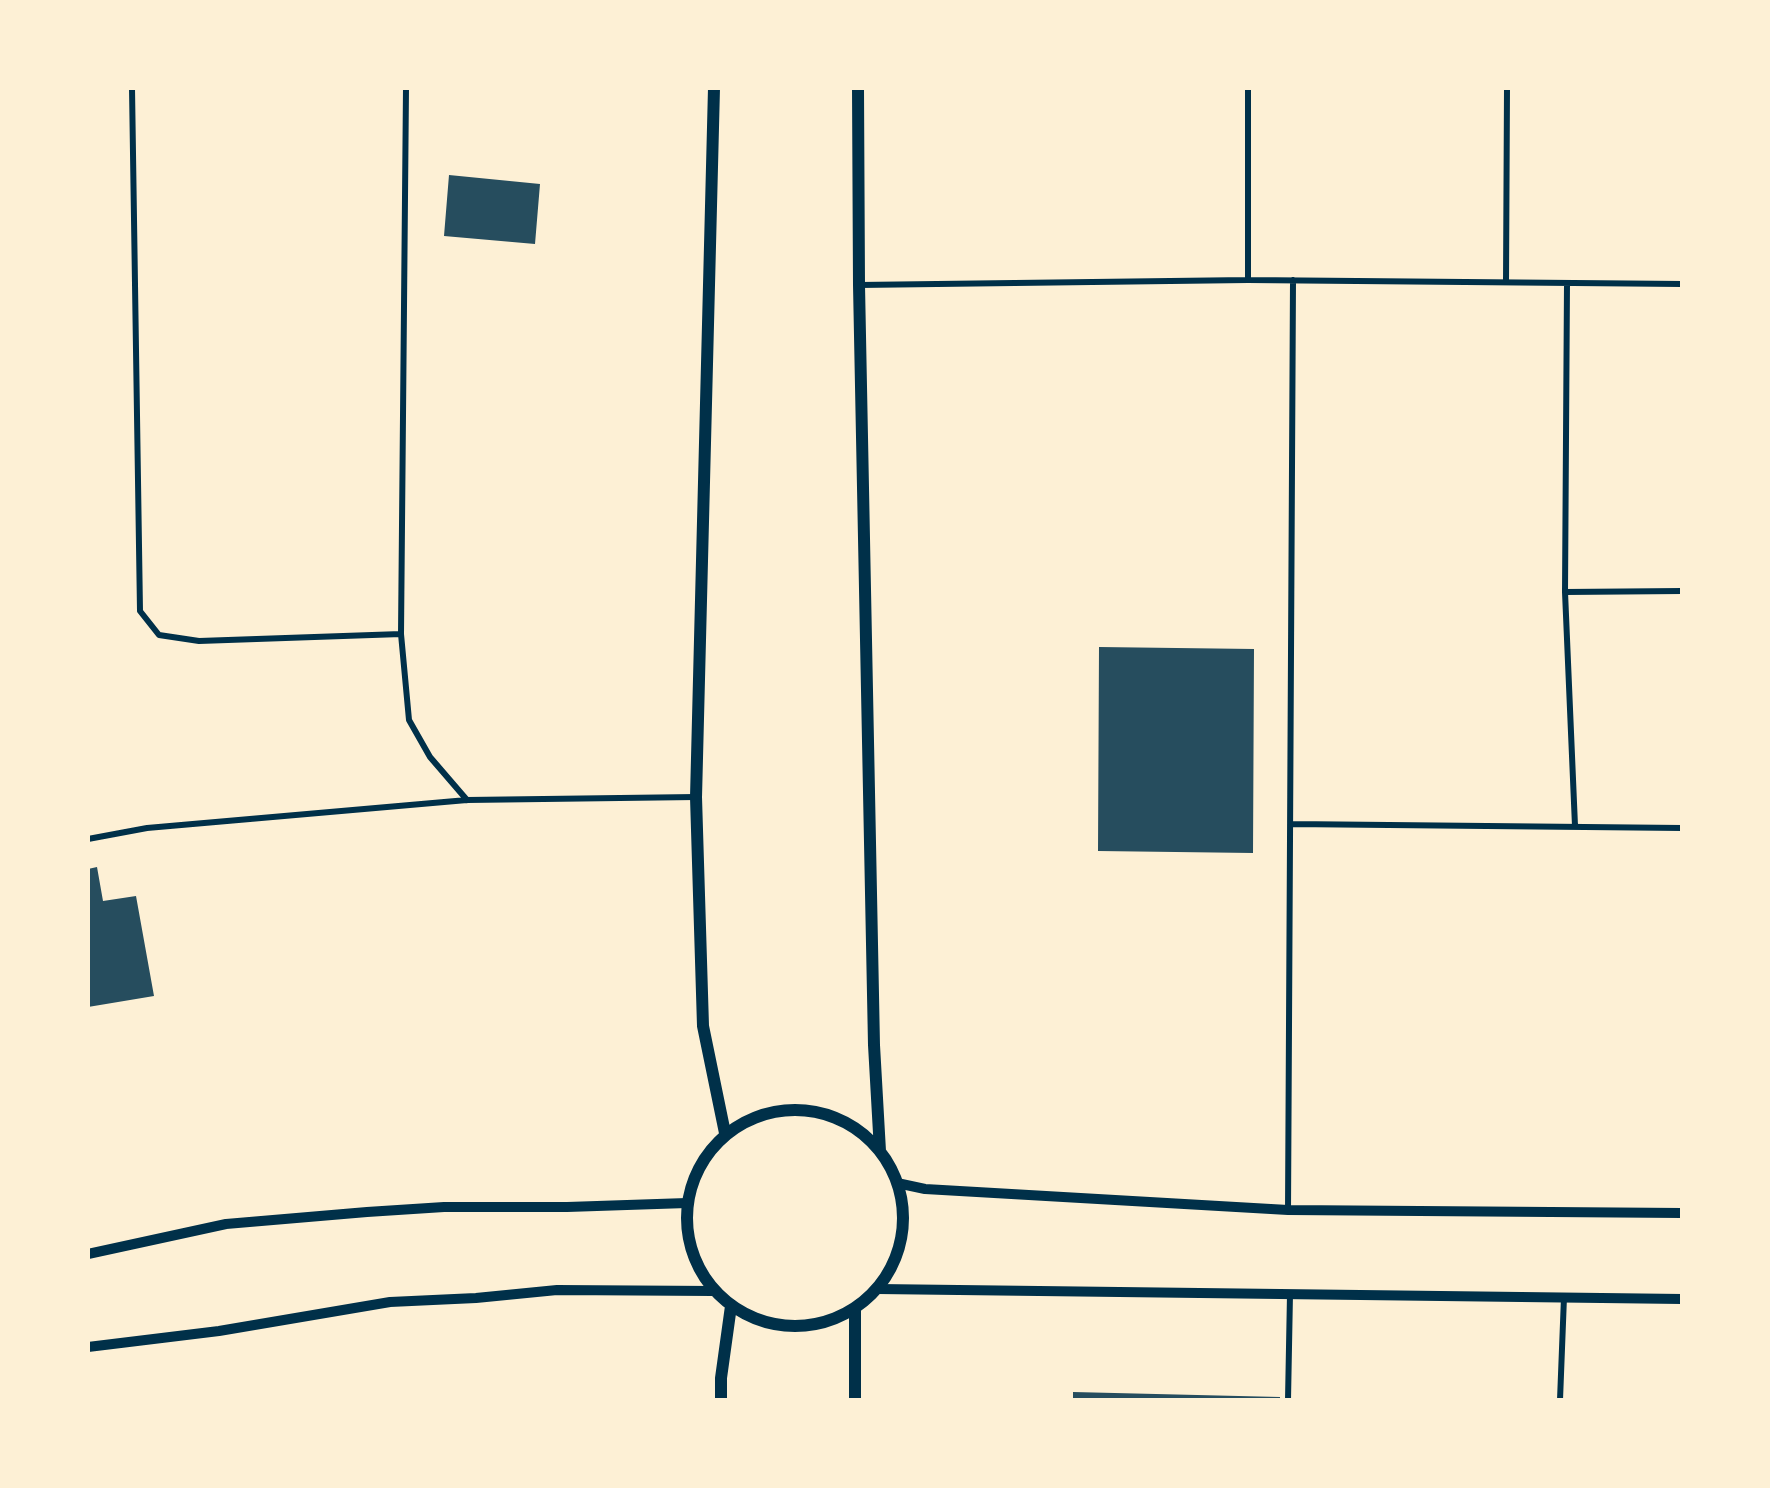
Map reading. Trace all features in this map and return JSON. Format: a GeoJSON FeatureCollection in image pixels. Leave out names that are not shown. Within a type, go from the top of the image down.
{"type":"FeatureCollection","features":[{"type":"Feature","properties":{"kind":"main road"},"geometry":{"type":"LineString","coordinates":[[714,88],[696,797],[703,1026],[726,1133]]}},
{"type":"Feature","properties":{"kind":"main road"},"geometry":{"type":"LineString","coordinates":[[858,88],[859,285],[874,1033],[880,1151]]}},
{"type":"Feature","properties":{"kind":"main road"},"geometry":{"type":"LineString","coordinates":[[806,1110],[847,1123],[880,1151],[897,1183],[903,1220],[897,1256],[878,1289],[855,1309],[814,1326],[770,1324],[731,1306],[713,1291],[691,1250],[687,1203],[699,1165],[726,1133],[764,1113],[806,1110]]}},
{"type":"Feature","properties":{"kind":"main road"},"geometry":{"type":"LineString","coordinates":[[720,1400],[731,1306]]}},
{"type":"Feature","properties":{"kind":"main road"},"geometry":{"type":"LineString","coordinates":[[855,1309],[855,1400]]}},
{"type":"Feature","properties":{"kind":"street"},"geometry":{"type":"LineString","coordinates":[[132,88],[140,610],[159,635],[199,641],[401,634]]}},
{"type":"Feature","properties":{"kind":"street"},"geometry":{"type":"LineString","coordinates":[[406,88],[401,634],[408,720],[430,757],[467,800]]}},
{"type":"Feature","properties":{"kind":"street"},"geometry":{"type":"LineString","coordinates":[[1248,88],[1248,280]]}},
{"type":"Feature","properties":{"kind":"street"},"geometry":{"type":"LineString","coordinates":[[1506,282],[1507,88]]}},
{"type":"Feature","properties":{"kind":"street"},"geometry":{"type":"LineString","coordinates":[[859,285],[1248,280],[1682,284]]}},
{"type":"Feature","properties":{"kind":"street"},"geometry":{"type":"LineString","coordinates":[[1288,1210],[1293,280]]}},
{"type":"Feature","properties":{"kind":"street"},"geometry":{"type":"LineString","coordinates":[[1567,283],[1565,592],[1575,826]]}},
{"type":"Feature","properties":{"kind":"street"},"geometry":{"type":"LineString","coordinates":[[1565,592],[1682,591]]}},
{"type":"Feature","properties":{"kind":"street"},"geometry":{"type":"LineString","coordinates":[[88,839],[147,828],[467,800],[696,797]]}},
{"type":"Feature","properties":{"kind":"street"},"geometry":{"type":"LineString","coordinates":[[1291,824],[1682,828]]}},
{"type":"Feature","properties":{"kind":"street"},"geometry":{"type":"LineString","coordinates":[[897,1183],[925,1189],[1288,1210],[1682,1213]]}},
{"type":"Feature","properties":{"kind":"street"},"geometry":{"type":"LineString","coordinates":[[88,1254],[226,1224],[444,1207],[567,1207],[687,1203]]}},
{"type":"Feature","properties":{"kind":"street"},"geometry":{"type":"LineString","coordinates":[[878,1289],[1682,1299]]}},
{"type":"Feature","properties":{"kind":"street"},"geometry":{"type":"LineString","coordinates":[[88,1347],[219,1331],[390,1302],[557,1290],[713,1291]]}},
{"type":"Feature","properties":{"kind":"street"},"geometry":{"type":"LineString","coordinates":[[1288,1400],[1290,1294]]}},
{"type":"Feature","properties":{"kind":"street"},"geometry":{"type":"LineString","coordinates":[[1560,1400],[1564,1297]]}},
{"type":"Feature","properties":{"kind":"building"},"geometry":{"type":"Polygon","coordinates":[[[449,175],[540,184],[535,244],[444,236],[449,175]]]}},
{"type":"Feature","properties":{"kind":"building"},"geometry":{"type":"Polygon","coordinates":[[[1099,647],[1254,649],[1253,853],[1098,851],[1099,647]]]}},
{"type":"Feature","properties":{"kind":"building"},"geometry":{"type":"Polygon","coordinates":[[[97,867],[103,901],[136,896],[154,996],[88,1007],[88,869],[97,867]]]}},
{"type":"Feature","properties":{"kind":"building"},"geometry":{"type":"Polygon","coordinates":[[[1073,1392],[1280,1397],[1280,1400],[1073,1400],[1073,1392]]]}}]}
